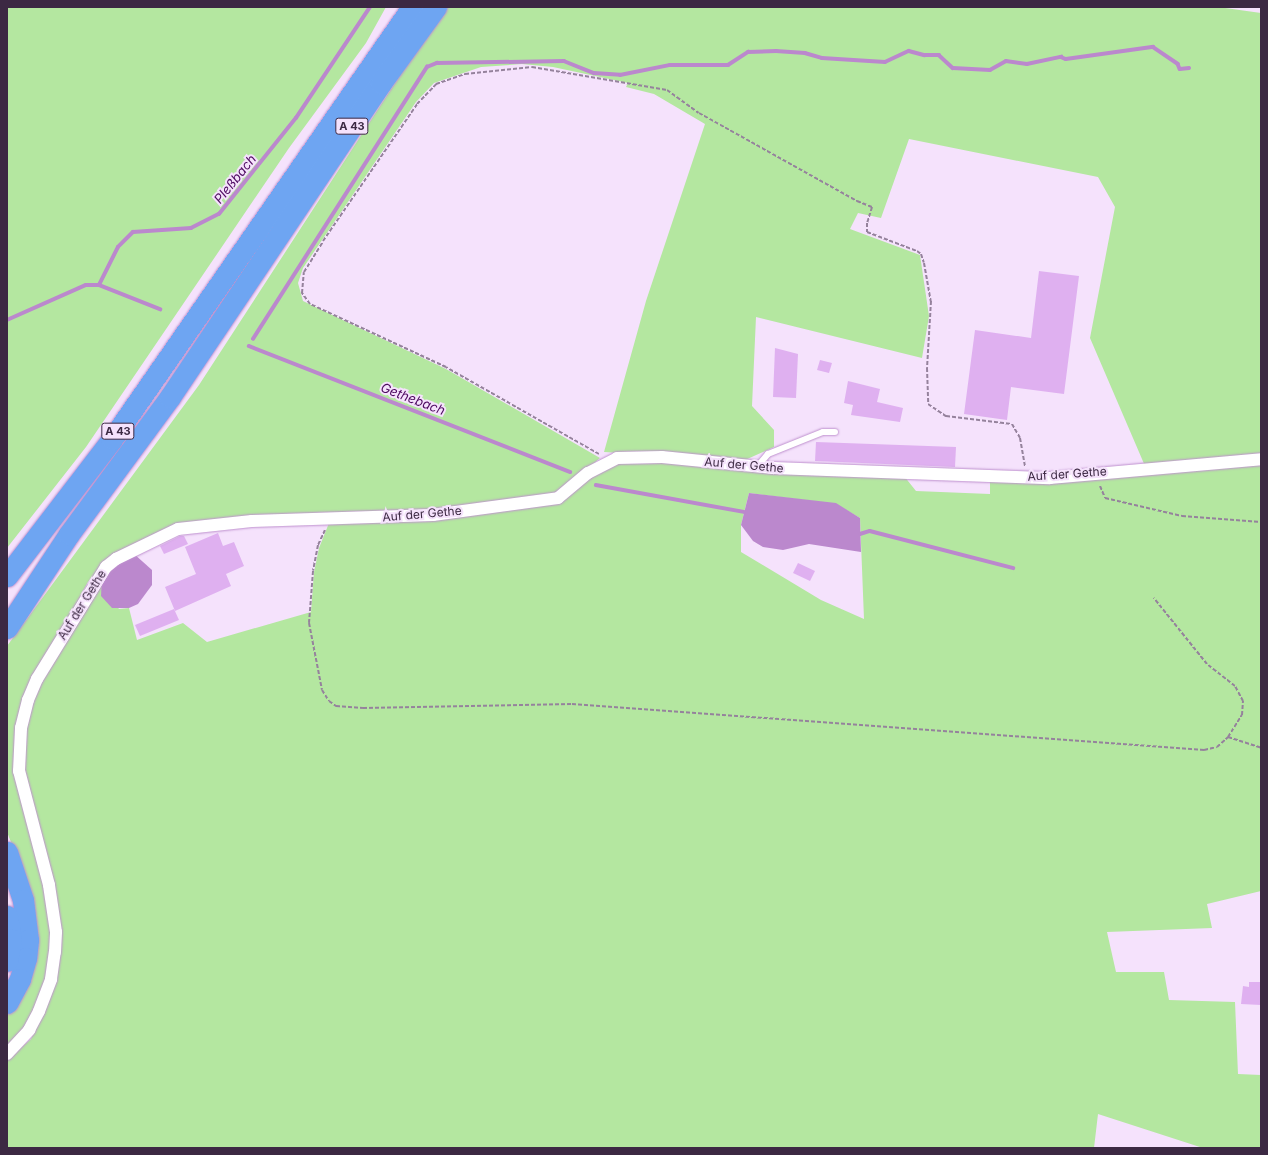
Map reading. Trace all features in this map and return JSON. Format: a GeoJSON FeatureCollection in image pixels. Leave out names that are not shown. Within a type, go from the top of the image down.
{"type":"FeatureCollection","features":[{"type":"Feature","properties":{"kind":"highway"},"geometry":{"type":"LineString","coordinates":[[341,106],[399,7]]}},
{"type":"Feature","properties":{"kind":"highway","name":"A 43"},"geometry":{"type":"LineString","coordinates":[[11,571],[112,439],[341,106],[412,7]]}},
{"type":"Feature","properties":{"kind":"highway","name":"A 43"},"geometry":{"type":"LineString","coordinates":[[7,610],[69,534],[170,397],[381,83],[436,7]]}},
{"type":"Feature","properties":{"kind":"highway"},"geometry":{"type":"LineString","coordinates":[[7,628],[69,534]]}},
{"type":"Feature","properties":{"kind":"highway"},"geometry":{"type":"LineString","coordinates":[[7,852],[23,900],[28,940],[26,958],[20,979],[7,1003]]}},
{"type":"Feature","properties":{"kind":"highway"},"geometry":{"type":"LineString","coordinates":[[7,916],[11,939],[7,961]]}},
{"type":"Feature","properties":{"kind":"street","name":"Auf der Gethe"},"geometry":{"type":"LineString","coordinates":[[7,1054],[29,1030],[43,1003],[53,966],[56,932],[49,885],[19,771],[21,728],[37,679],[96,580],[106,567],[116,559],[178,529],[252,521],[433,515],[558,498],[588,473],[610,460],[617,458],[662,458],[757,467],[1027,478],[1050,478],[1261,459]]}},
{"type":"Feature","properties":{"kind":"lane"},"geometry":{"type":"LineString","coordinates":[[757,467],[768,454],[823,432],[835,432]]}},
{"type":"Feature","properties":{"kind":"path"},"geometry":{"type":"LineString","coordinates":[[610,460],[446,367],[310,304],[302,293],[304,272],[322,241],[417,104],[436,84],[465,74],[532,67],[667,90],[699,112],[857,202],[872,207],[867,223],[867,232],[921,254],[924,263],[931,301],[926,368],[928,404],[946,416],[1012,424],[1020,438],[1027,478]]}},
{"type":"Feature","properties":{"kind":"path"},"geometry":{"type":"LineString","coordinates":[[1095,473],[1105,498],[1182,516],[1261,522]]}},
{"type":"Feature","properties":{"kind":"path"},"geometry":{"type":"LineString","coordinates":[[330,519],[318,545],[309,623],[322,690],[329,701],[336,706],[363,708],[572,704],[1204,750],[1217,747],[1228,737],[1244,708],[1243,701],[1235,686],[1207,664],[1154,598]]}},
{"type":"Feature","properties":{"kind":"path"},"geometry":{"type":"LineString","coordinates":[[1228,737],[1261,748]]}},
{"type":"Feature","properties":{"kind":"green space"},"geometry":{"type":"Polygon","coordinates":[[[7,7],[386,7],[366,43],[289,148],[86,447],[7,548],[7,7]]]}},
{"type":"Feature","properties":{"kind":"green space"},"geometry":{"type":"Polygon","coordinates":[[[448,7],[1218,7],[1261,13],[1261,456],[1145,466],[1090,338],[1115,207],[1098,177],[909,139],[881,218],[858,213],[850,229],[920,255],[929,316],[922,358],[756,317],[752,406],[774,430],[774,447],[745,460],[604,452],[646,301],[705,124],[654,94],[626,87],[628,83],[553,67],[522,64],[481,67],[434,83],[416,102],[303,268],[298,283],[303,301],[446,369],[600,458],[561,492],[453,509],[214,522],[110,559],[88,582],[71,614],[100,582],[119,609],[129,608],[137,640],[183,623],[207,642],[311,612],[314,572],[319,548],[329,523],[561,502],[591,475],[618,460],[904,476],[916,491],[990,494],[990,479],[1261,464],[1261,891],[1207,904],[1212,928],[1107,932],[1116,972],[1164,972],[1169,1000],[1235,1002],[1238,1074],[1261,1075],[1261,1148],[1203,1148],[1098,1114],[1094,1148],[7,1148],[7,1060],[31,1039],[50,996],[51,952],[45,987],[20,1035],[7,1049],[7,1016],[28,984],[26,880],[7,832],[7,646],[199,385],[421,43],[448,7]],[[749,493],[741,525],[741,552],[821,600],[864,619],[860,518],[836,504],[749,493]]]}},
{"type":"Feature","properties":{"kind":"shaded area"},"geometry":{"type":"Polygon","coordinates":[[[749,493],[836,503],[860,518],[861,552],[809,544],[783,550],[763,547],[753,541],[741,525],[749,493]]]}},
{"type":"Feature","properties":{"kind":"shaded area"},"geometry":{"type":"Polygon","coordinates":[[[133,553],[152,570],[152,585],[138,604],[129,608],[112,608],[101,596],[102,578],[133,553]]]}},
{"type":"Feature","properties":{"kind":"building"},"geometry":{"type":"Polygon","coordinates":[[[1039,271],[1079,276],[1064,394],[1011,387],[1007,420],[964,414],[975,330],[1031,338],[1039,271]]]}},
{"type":"Feature","properties":{"kind":"building"},"geometry":{"type":"Polygon","coordinates":[[[775,348],[798,354],[796,398],[773,397],[775,348]]]}},
{"type":"Feature","properties":{"kind":"building"},"geometry":{"type":"Polygon","coordinates":[[[820,360],[832,363],[829,373],[817,370],[820,360]]]}},
{"type":"Feature","properties":{"kind":"building"},"geometry":{"type":"Polygon","coordinates":[[[848,381],[880,389],[877,402],[903,408],[900,422],[851,415],[853,405],[844,403],[848,381]]]}},
{"type":"Feature","properties":{"kind":"building"},"geometry":{"type":"Polygon","coordinates":[[[816,442],[956,447],[955,467],[815,461],[816,442]]]}},
{"type":"Feature","properties":{"kind":"building"},"geometry":{"type":"Polygon","coordinates":[[[218,533],[223,546],[234,542],[244,566],[226,574],[231,586],[175,611],[165,587],[196,574],[185,547],[218,533]]]}},
{"type":"Feature","properties":{"kind":"building"},"geometry":{"type":"Polygon","coordinates":[[[180,536],[184,536],[188,544],[164,554],[160,546],[180,536]]]}},
{"type":"Feature","properties":{"kind":"building"},"geometry":{"type":"Polygon","coordinates":[[[798,563],[815,571],[810,581],[793,573],[798,563]]]}},
{"type":"Feature","properties":{"kind":"building"},"geometry":{"type":"Polygon","coordinates":[[[174,609],[179,620],[140,636],[135,625],[174,609]]]}},
{"type":"Feature","properties":{"kind":"building"},"geometry":{"type":"Polygon","coordinates":[[[1249,982],[1261,982],[1261,1005],[1241,1004],[1243,986],[1249,987],[1249,982]]]}},
{"type":"Feature","properties":{"kind":"waterway","name":"Pleßbach"},"geometry":{"type":"LineString","coordinates":[[99,285],[118,247],[133,232],[191,228],[219,214],[296,118],[370,7]]}},
{"type":"Feature","properties":{"kind":"waterway"},"geometry":{"type":"LineString","coordinates":[[253,339],[427,67],[437,63],[564,61],[594,73],[620,75],[670,65],[728,65],[748,52],[776,51],[805,53],[822,58],[885,62],[909,51],[924,55],[939,55],[953,68],[990,70],[1006,61],[1027,64],[1061,57],[1066,59],[1153,47],[1178,64],[1180,69],[1189,68]]}},
{"type":"Feature","properties":{"kind":"waterway","name":"Pleßbach"},"geometry":{"type":"LineString","coordinates":[[7,320],[86,285],[99,285],[160,309]]}},
{"type":"Feature","properties":{"kind":"waterway","name":"Gethebach"},"geometry":{"type":"LineString","coordinates":[[249,346],[570,472]]}},
{"type":"Feature","properties":{"kind":"waterway"},"geometry":{"type":"LineString","coordinates":[[596,485],[744,512]]}},
{"type":"Feature","properties":{"kind":"waterway"},"geometry":{"type":"LineString","coordinates":[[860,534],[870,531],[1013,568]]}}]}
